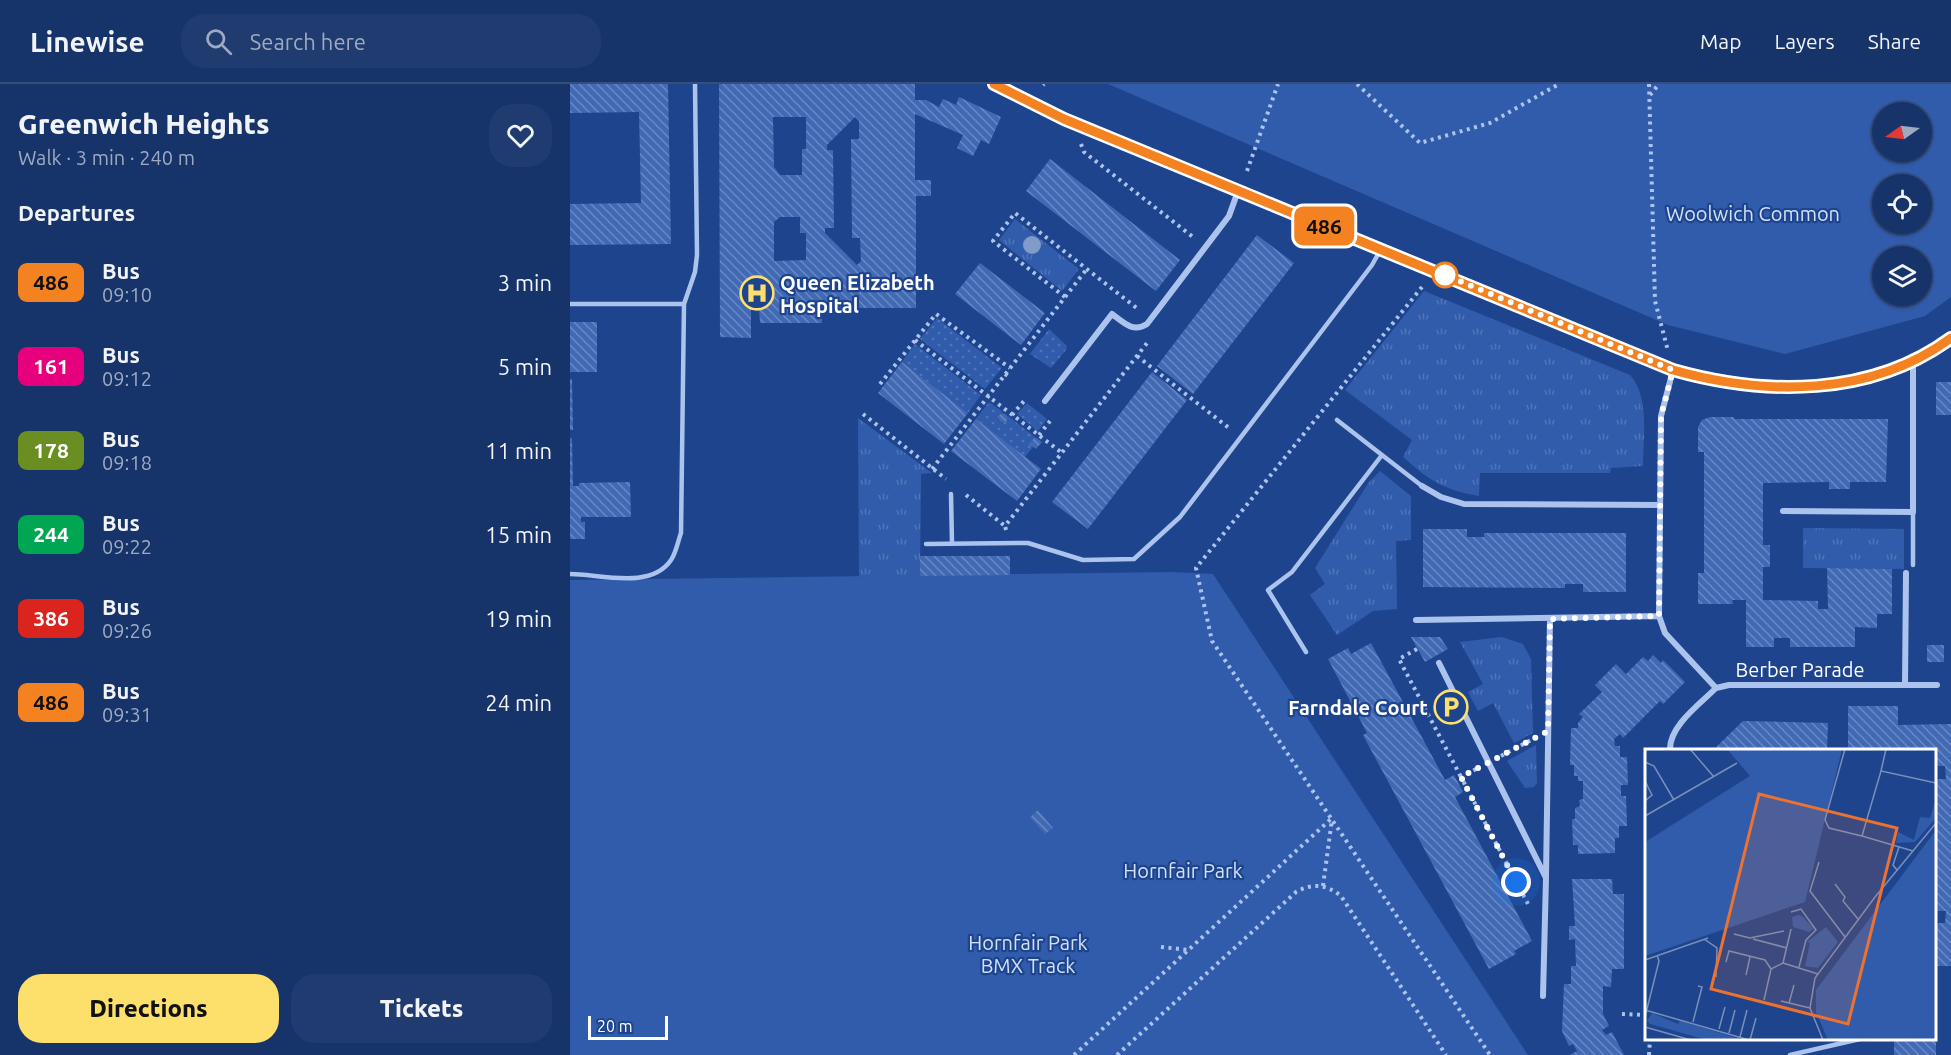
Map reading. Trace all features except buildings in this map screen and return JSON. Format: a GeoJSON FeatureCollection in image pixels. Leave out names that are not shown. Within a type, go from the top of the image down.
{"type":"FeatureCollection","features":[{"type":"Feature","properties":{"kind":"street"},"geometry":{"type":"LineString","coordinates":[[994,84],[1043,109],[1673,370],[1736,384],[1792,388],[1825,386],[1869,377],[1913,361],[1951,338]]}},
{"type":"Feature","properties":{"kind":"street"},"geometry":{"type":"LineString","coordinates":[[1045,401],[1112,314],[1128,327],[1142,327],[1147,324],[1228,216],[1238,191]]}},
{"type":"Feature","properties":{"kind":"street"},"geometry":{"type":"LineString","coordinates":[[1783,511],[1913,512],[1913,361]]}},
{"type":"Feature","properties":{"kind":"street"},"geometry":{"type":"LineString","coordinates":[[1416,620],[1659,616],[1661,416],[1673,370]]}},
{"type":"Feature","properties":{"kind":"street"},"geometry":{"type":"LineString","coordinates":[[1422,486],[1441,497],[1464,504],[1660,505]]}},
{"type":"Feature","properties":{"kind":"street"},"geometry":{"type":"LineString","coordinates":[[1905,685],[1906,573]]}},
{"type":"Feature","properties":{"kind":"street","name":"Berber Parade"},"geometry":{"type":"LineString","coordinates":[[1659,616],[1665,633],[1716,688],[1729,685],[1937,685]]}},
{"type":"Feature","properties":{"kind":"street"},"geometry":{"type":"LineString","coordinates":[[1543,996],[1550,619]]}},
{"type":"Feature","properties":{"kind":"street"},"geometry":{"type":"LineString","coordinates":[[1439,663],[1546,878]]}},
{"type":"Feature","properties":{"kind":"street"},"geometry":{"type":"LineString","coordinates":[[1670,749],[1677,728],[1716,688]]}},
{"type":"Feature","properties":{"kind":"lane"},"geometry":{"type":"LineString","coordinates":[[570,574],[639,578],[659,572],[672,559],[681,533],[684,303],[695,272],[697,255],[695,84]]}},
{"type":"Feature","properties":{"kind":"lane"},"geometry":{"type":"LineString","coordinates":[[926,544],[1028,543],[1083,560],[1134,559],[1180,517],[1372,265],[1381,249]]}},
{"type":"Feature","properties":{"kind":"lane"},"geometry":{"type":"LineString","coordinates":[[570,304],[684,303]]}},
{"type":"Feature","properties":{"kind":"lane"},"geometry":{"type":"LineString","coordinates":[[1337,420],[1422,486]]}},
{"type":"Feature","properties":{"kind":"lane"},"geometry":{"type":"LineString","coordinates":[[1306,652],[1268,590],[1292,572],[1382,455]]}},
{"type":"Feature","properties":{"kind":"lane"},"geometry":{"type":"LineString","coordinates":[[951,494],[952,543]]}},
{"type":"Feature","properties":{"kind":"lane"},"geometry":{"type":"LineString","coordinates":[[1913,512],[1913,565]]}},
{"type":"Feature","properties":{"kind":"lane"},"geometry":{"type":"LineString","coordinates":[[1790,1055],[1856,1040]]}},
{"type":"Feature","properties":{"kind":"path"},"geometry":{"type":"LineString","coordinates":[[1247,171],[1278,84]]}},
{"type":"Feature","properties":{"kind":"path"},"geometry":{"type":"LineString","coordinates":[[1357,84],[1420,143],[1490,123],[1559,84]]}},
{"type":"Feature","properties":{"kind":"path"},"geometry":{"type":"LineString","coordinates":[[1649,84],[1655,301],[1666,345]]}},
{"type":"Feature","properties":{"kind":"path"},"geometry":{"type":"LineString","coordinates":[[1650,97],[1659,84]]}},
{"type":"Feature","properties":{"kind":"path"},"geometry":{"type":"LineString","coordinates":[[1081,144],[1084,152],[1199,241]]}},
{"type":"Feature","properties":{"kind":"path"},"geometry":{"type":"LineString","coordinates":[[1065,297],[993,241],[1015,213],[1086,270],[1140,310],[1145,311]]}},
{"type":"Feature","properties":{"kind":"path"},"geometry":{"type":"LineString","coordinates":[[932,469],[1086,270]]}},
{"type":"Feature","properties":{"kind":"path"},"geometry":{"type":"LineString","coordinates":[[1422,287],[1196,568],[1212,641],[1490,1055]]}},
{"type":"Feature","properties":{"kind":"path"},"geometry":{"type":"LineString","coordinates":[[879,384],[936,314],[1010,368]]}},
{"type":"Feature","properties":{"kind":"path"},"geometry":{"type":"LineString","coordinates":[[959,490],[1005,526],[1151,338]]}},
{"type":"Feature","properties":{"kind":"path"},"geometry":{"type":"LineString","coordinates":[[915,340],[1062,453]]}},
{"type":"Feature","properties":{"kind":"path"},"geometry":{"type":"LineString","coordinates":[[1137,356],[1241,437]]}},
{"type":"Feature","properties":{"kind":"path"},"geometry":{"type":"LineString","coordinates":[[1005,374],[1011,378]]}},
{"type":"Feature","properties":{"kind":"path"},"geometry":{"type":"LineString","coordinates":[[1012,415],[1024,401]]}},
{"type":"Feature","properties":{"kind":"path"},"geometry":{"type":"LineString","coordinates":[[863,414],[950,483]]}},
{"type":"Feature","properties":{"kind":"path"},"geometry":{"type":"LineString","coordinates":[[1039,435],[1050,421]]}},
{"type":"Feature","properties":{"kind":"path"},"geometry":{"type":"LineString","coordinates":[[1417,649],[1399,659],[1527,902]]}},
{"type":"Feature","properties":{"kind":"path"},"geometry":{"type":"LineString","coordinates":[[1461,777],[1548,731]]}},
{"type":"Feature","properties":{"kind":"path"},"geometry":{"type":"LineString","coordinates":[[1323,886],[1332,818]]}},
{"type":"Feature","properties":{"kind":"path"},"geometry":{"type":"LineString","coordinates":[[1074,1055],[1332,818]]}},
{"type":"Feature","properties":{"kind":"path"},"geometry":{"type":"LineString","coordinates":[[1117,1055],[1296,892],[1314,885],[1323,886],[1341,896],[1446,1055]]}},
{"type":"Feature","properties":{"kind":"path"},"geometry":{"type":"LineString","coordinates":[[1161,947],[1189,950]]}},
{"type":"Feature","properties":{"kind":"path"},"geometry":{"type":"LineString","coordinates":[[1622,1014],[1645,1015]]}},
{"type":"Feature","properties":{"kind":"path"},"geometry":{"type":"LineString","coordinates":[[1649,1055],[1650,1040]]}},
{"type":"Feature","properties":{"kind":"green space","name":"Woolwich Common"},"geometry":{"type":"Polygon","coordinates":[[[1108,84],[1951,84],[1951,297],[1925,316],[1785,354],[1668,325],[1108,84]]]}},
{"type":"Feature","properties":{"kind":"green space"},"geometry":{"type":"Polygon","coordinates":[[[1015,219],[1079,269],[1062,291],[999,240],[1015,219]]]}},
{"type":"Feature","properties":{"kind":"green space"},"geometry":{"type":"Polygon","coordinates":[[[1424,291],[1630,375],[1636,384],[1643,406],[1643,466],[1611,468],[1610,473],[1480,473],[1479,496],[1456,491],[1421,472],[1403,457],[1412,440],[1345,390],[1424,291]]]}},
{"type":"Feature","properties":{"kind":"green space"},"geometry":{"type":"Polygon","coordinates":[[[937,318],[1002,368],[985,389],[920,339],[937,318]]]}},
{"type":"Feature","properties":{"kind":"green space"},"geometry":{"type":"Polygon","coordinates":[[[1049,329],[1067,346],[1051,368],[1030,354],[1049,329]]]}},
{"type":"Feature","properties":{"kind":"green space"},"geometry":{"type":"Polygon","coordinates":[[[915,344],[981,395],[968,413],[902,362],[915,344]]]}},
{"type":"Feature","properties":{"kind":"green space"},"geometry":{"type":"Polygon","coordinates":[[[989,402],[1003,412],[998,420],[1002,423],[1008,416],[1035,437],[1030,444],[1033,447],[1025,457],[976,419],[989,402]]]}},
{"type":"Feature","properties":{"kind":"green space"},"geometry":{"type":"Polygon","coordinates":[[[1027,403],[1047,419],[1038,431],[1017,414],[1027,403]]]}},
{"type":"Feature","properties":{"kind":"green space"},"geometry":{"type":"Polygon","coordinates":[[[858,418],[932,473],[921,474],[920,576],[859,578],[858,418]]]}},
{"type":"Feature","properties":{"kind":"green space"},"geometry":{"type":"Polygon","coordinates":[[[1380,471],[1411,496],[1411,540],[1396,541],[1397,609],[1373,611],[1337,635],[1310,595],[1325,584],[1315,568],[1369,482],[1380,471]]]}},
{"type":"Feature","properties":{"kind":"green space"},"geometry":{"type":"Polygon","coordinates":[[[1803,528],[1904,529],[1904,569],[1803,568],[1803,528]]]}},
{"type":"Feature","properties":{"kind":"green space"},"geometry":{"type":"Polygon","coordinates":[[[1172,572],[1213,574],[1528,1055],[570,1055],[570,580],[1172,572]]]}},
{"type":"Feature","properties":{"kind":"green space"},"geometry":{"type":"Polygon","coordinates":[[[1502,637],[1523,644],[1531,659],[1533,733],[1514,743],[1493,703],[1478,711],[1468,692],[1483,684],[1460,642],[1502,637]]]}},
{"type":"Feature","properties":{"kind":"green space"},"geometry":{"type":"Polygon","coordinates":[[[1536,745],[1537,783],[1534,787],[1525,788],[1507,761],[1536,745]]]}},
{"type":"Feature","properties":{"kind":"bus line","name":"486"},"geometry":{"type":"LineString","coordinates":[[994,84],[1064,119],[1673,370],[1702,378],[1762,387],[1825,386],[1869,377],[1913,361],[1951,338]]}},
{"type":"Feature","properties":{"kind":"place","name":"Queen Elizabeth Hospital"},"geometry":{"type":"Point","coordinates":[757,293]}},
{"type":"Feature","properties":{"kind":"place","name":"Farndale Court"},"geometry":{"type":"Point","coordinates":[1451,707]}},
{"type":"Feature","properties":{"kind":"route"},"geometry":{"type":"LineString","coordinates":[[1445,275],[1438,272],[1673,370],[1661,416],[1659,616],[1550,619],[1548,731],[1461,777],[1516,882]]}},
{"type":"Feature","properties":{"kind":"park label","name":"Hornfair Park"},"geometry":{"type":"Point","coordinates":[1183,870]}},
{"type":"Feature","properties":{"kind":"park label","name":"Hornfair Park BMX Track"},"geometry":{"type":"Point","coordinates":[1028,954]}}]}
